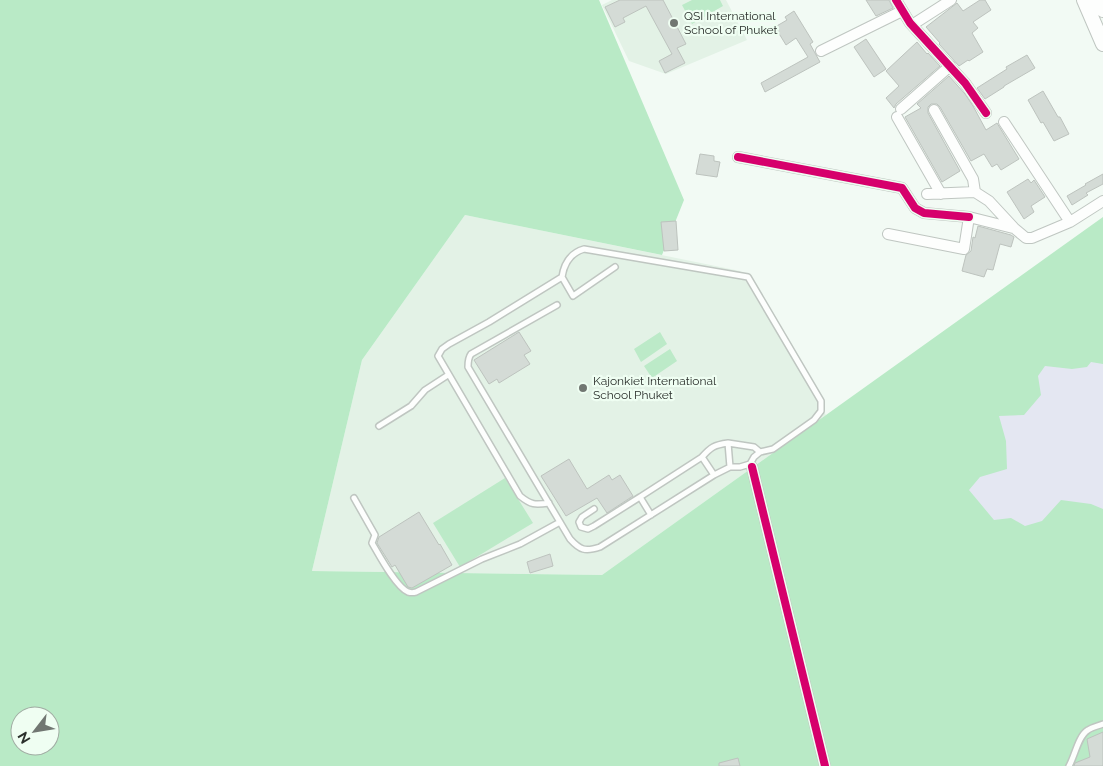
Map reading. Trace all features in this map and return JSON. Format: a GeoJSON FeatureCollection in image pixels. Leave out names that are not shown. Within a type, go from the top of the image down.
{"type":"FeatureCollection","features":[{"type":"Feature","properties":{"kind":"main road"},"geometry":{"type":"LineString","coordinates":[[1084,0],[1103,44]]}},
{"type":"Feature","properties":{"kind":"main road"},"geometry":{"type":"LineString","coordinates":[[1098,0],[1103,10]]}},
{"type":"Feature","properties":{"kind":"street"},"geometry":{"type":"LineString","coordinates":[[896,0],[912,25],[965,83],[986,113]]}},
{"type":"Feature","properties":{"kind":"street"},"geometry":{"type":"LineString","coordinates":[[912,25],[951,0]]}},
{"type":"Feature","properties":{"kind":"street"},"geometry":{"type":"LineString","coordinates":[[821,51],[902,11]]}},
{"type":"Feature","properties":{"kind":"street"},"geometry":{"type":"LineString","coordinates":[[941,194],[899,113],[950,66]]}},
{"type":"Feature","properties":{"kind":"street"},"geometry":{"type":"LineString","coordinates":[[934,110],[973,179],[975,192]]}},
{"type":"Feature","properties":{"kind":"street"},"geometry":{"type":"LineString","coordinates":[[1004,122],[1070,222]]}},
{"type":"Feature","properties":{"kind":"street"},"geometry":{"type":"LineString","coordinates":[[738,157],[902,188],[915,208],[924,213],[970,217],[1014,228]]}},
{"type":"Feature","properties":{"kind":"street"},"geometry":{"type":"LineString","coordinates":[[927,194],[975,192],[989,201],[1026,238],[1032,238],[1070,222],[1103,201]]}},
{"type":"Feature","properties":{"kind":"street"},"geometry":{"type":"LineString","coordinates":[[888,234],[964,248],[970,217]]}},
{"type":"Feature","properties":{"kind":"street"},"geometry":{"type":"LineString","coordinates":[[751,465],[825,766]]}},
{"type":"Feature","properties":{"kind":"lane"},"geometry":{"type":"LineString","coordinates":[[557,304],[477,351],[469,357],[468,367],[570,539],[576,546],[583,549],[591,550],[600,547],[730,466],[751,465],[754,457],[760,452],[772,449],[814,420],[821,411],[821,401],[748,277],[584,248],[568,260],[562,277],[573,296],[615,267]]}},
{"type":"Feature","properties":{"kind":"lane"},"geometry":{"type":"LineString","coordinates":[[549,503],[535,505],[526,502],[520,496],[438,356],[442,349],[449,344],[562,277]]}},
{"type":"Feature","properties":{"kind":"lane"},"geometry":{"type":"LineString","coordinates":[[379,426],[410,406],[425,390],[448,375]]}},
{"type":"Feature","properties":{"kind":"lane"},"geometry":{"type":"LineString","coordinates":[[594,509],[582,517],[579,522],[581,527],[588,529],[594,526],[702,457],[716,444],[728,443],[754,447],[760,452]]}},
{"type":"Feature","properties":{"kind":"lane"},"geometry":{"type":"LineString","coordinates":[[728,443],[730,466]]}},
{"type":"Feature","properties":{"kind":"lane"},"geometry":{"type":"LineString","coordinates":[[702,457],[714,475]]}},
{"type":"Feature","properties":{"kind":"lane"},"geometry":{"type":"LineString","coordinates":[[640,497],[651,515]]}},
{"type":"Feature","properties":{"kind":"lane"},"geometry":{"type":"LineString","coordinates":[[354,498],[375,534],[372,543],[398,584],[411,593],[482,559],[520,544],[560,522]]}},
{"type":"Feature","properties":{"kind":"lane"},"geometry":{"type":"LineString","coordinates":[[1069,766],[1084,732],[1103,724]]}},
{"type":"Feature","properties":{"kind":"shaded area","name":"QSI International School of Phuket"},"geometry":{"type":"Polygon","coordinates":[[[612,0],[726,0],[747,40],[666,74],[629,61],[602,5],[612,0]]]}},
{"type":"Feature","properties":{"kind":"shaded area","name":"Kajonkiet International School Phuket"},"geometry":{"type":"Polygon","coordinates":[[[465,215],[740,271],[826,415],[602,575],[312,571],[362,360],[465,215]]]}},
{"type":"Feature","properties":{"kind":"shaded area"},"geometry":{"type":"Polygon","coordinates":[[[1091,362],[1103,364],[1103,509],[1091,504],[1061,500],[1042,521],[1025,526],[1011,518],[994,520],[969,490],[980,477],[1007,469],[1006,441],[999,416],[1024,415],[1041,395],[1038,376],[1045,366],[1072,369],[1087,367],[1091,362]]]}},
{"type":"Feature","properties":{"kind":"green space"},"geometry":{"type":"Polygon","coordinates":[[[0,0],[599,0],[684,200],[662,255],[465,215],[362,360],[312,571],[602,575],[1103,217],[1103,766],[0,766],[0,0]]]}},
{"type":"Feature","properties":{"kind":"green space"},"geometry":{"type":"Polygon","coordinates":[[[692,0],[720,0],[723,6],[692,24],[682,5],[692,0]]]}},
{"type":"Feature","properties":{"kind":"green space"},"geometry":{"type":"Polygon","coordinates":[[[660,332],[667,344],[641,362],[634,349],[660,332]]]}},
{"type":"Feature","properties":{"kind":"green space"},"geometry":{"type":"Polygon","coordinates":[[[670,349],[677,361],[652,378],[644,366],[670,349]]]}},
{"type":"Feature","properties":{"kind":"green space"},"geometry":{"type":"Polygon","coordinates":[[[505,478],[533,523],[460,567],[433,523],[505,478]]]}},
{"type":"Feature","properties":{"kind":"building"},"geometry":{"type":"Polygon","coordinates":[[[620,0],[663,0],[686,44],[677,48],[685,63],[665,73],[659,61],[672,54],[646,6],[623,18],[625,22],[615,27],[605,7],[620,0]]]}},
{"type":"Feature","properties":{"kind":"building"},"geometry":{"type":"Polygon","coordinates":[[[866,0],[889,0],[893,8],[876,16],[866,0]]]}},
{"type":"Feature","properties":{"kind":"building"},"geometry":{"type":"Polygon","coordinates":[[[980,0],[985,0],[991,10],[973,22],[978,28],[972,33],[983,52],[959,66],[926,27],[957,3],[963,11],[980,0]]]}},
{"type":"Feature","properties":{"kind":"building"},"geometry":{"type":"Polygon","coordinates":[[[794,11],[813,42],[810,44],[820,62],[765,92],[761,83],[808,57],[796,38],[786,45],[775,27],[787,20],[785,17],[794,11]]]}},
{"type":"Feature","properties":{"kind":"building"},"geometry":{"type":"Polygon","coordinates":[[[866,39],[886,69],[874,77],[854,47],[866,39]]]}},
{"type":"Feature","properties":{"kind":"building"},"geometry":{"type":"Polygon","coordinates":[[[917,42],[940,66],[896,104],[894,108],[886,98],[899,86],[886,71],[917,42]]]}},
{"type":"Feature","properties":{"kind":"building"},"geometry":{"type":"Polygon","coordinates":[[[1027,55],[1035,68],[985,99],[977,88],[1007,69],[1006,67],[1027,55]]]}},
{"type":"Feature","properties":{"kind":"building"},"geometry":{"type":"Polygon","coordinates":[[[949,76],[965,94],[986,130],[997,123],[1019,159],[1001,170],[997,164],[992,167],[984,154],[971,161],[940,107],[937,104],[931,104],[928,107],[928,113],[960,171],[942,182],[905,117],[921,108],[917,104],[949,76]]]}},
{"type":"Feature","properties":{"kind":"building"},"geometry":{"type":"Polygon","coordinates":[[[1043,91],[1069,134],[1054,141],[1028,100],[1043,91]]]}},
{"type":"Feature","properties":{"kind":"building"},"geometry":{"type":"Polygon","coordinates":[[[700,154],[714,156],[714,161],[720,162],[717,177],[696,174],[700,154]]]}},
{"type":"Feature","properties":{"kind":"building"},"geometry":{"type":"Polygon","coordinates":[[[1103,174],[1103,184],[1086,193],[1088,195],[1072,205],[1067,196],[1103,174]]]}},
{"type":"Feature","properties":{"kind":"building"},"geometry":{"type":"Polygon","coordinates":[[[1028,179],[1031,183],[1034,180],[1045,197],[1031,206],[1034,212],[1024,219],[1007,192],[1028,179]]]}},
{"type":"Feature","properties":{"kind":"building"},"geometry":{"type":"Polygon","coordinates":[[[676,221],[678,250],[664,251],[661,222],[676,221]]]}},
{"type":"Feature","properties":{"kind":"building"},"geometry":{"type":"Polygon","coordinates":[[[978,226],[1014,237],[1011,247],[1000,244],[993,270],[987,269],[984,277],[962,271],[966,255],[971,251],[973,237],[975,238],[978,226]]]}},
{"type":"Feature","properties":{"kind":"building"},"geometry":{"type":"Polygon","coordinates":[[[519,332],[531,351],[524,355],[530,364],[499,383],[497,379],[489,384],[474,360],[519,332]]]}},
{"type":"Feature","properties":{"kind":"building"},"geometry":{"type":"Polygon","coordinates":[[[569,459],[587,489],[609,475],[612,480],[620,475],[633,496],[607,513],[597,498],[566,516],[541,476],[569,459]]]}},
{"type":"Feature","properties":{"kind":"building"},"geometry":{"type":"Polygon","coordinates":[[[419,512],[452,565],[412,588],[408,587],[395,565],[392,567],[377,543],[379,537],[419,512]]]}},
{"type":"Feature","properties":{"kind":"building"},"geometry":{"type":"Polygon","coordinates":[[[550,554],[553,566],[530,573],[527,562],[550,554]]]}},
{"type":"Feature","properties":{"kind":"building"},"geometry":{"type":"Polygon","coordinates":[[[1103,732],[1103,766],[1074,766],[1075,763],[1090,757],[1087,739],[1103,732]]]}},
{"type":"Feature","properties":{"kind":"building"},"geometry":{"type":"Polygon","coordinates":[[[738,758],[740,766],[719,766],[719,763],[738,758]]]}},
{"type":"Feature","properties":{"kind":"cycle path"},"geometry":{"type":"LineString","coordinates":[[896,0],[910,23],[965,83],[986,113]]}},
{"type":"Feature","properties":{"kind":"cycle path"},"geometry":{"type":"LineString","coordinates":[[738,157],[902,188],[915,208],[924,213],[969,217]]}},
{"type":"Feature","properties":{"kind":"cycle path"},"geometry":{"type":"LineString","coordinates":[[752,467],[825,766]]}},
{"type":"Feature","properties":{"kind":"place","name":"QSI International School of Phuket"},"geometry":{"type":"Point","coordinates":[674,23]}},
{"type":"Feature","properties":{"kind":"place","name":"Kajonkiet International School Phuket"},"geometry":{"type":"Point","coordinates":[583,388]}}]}
